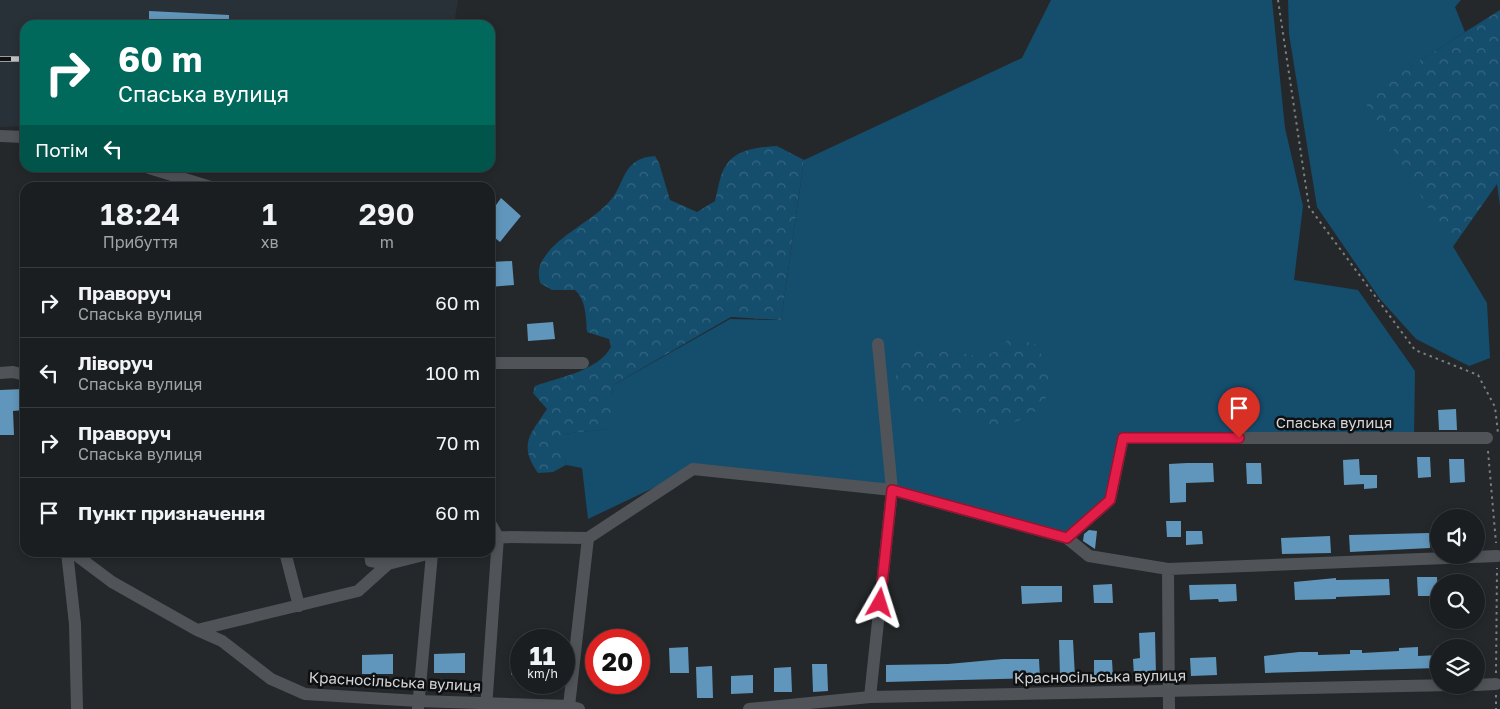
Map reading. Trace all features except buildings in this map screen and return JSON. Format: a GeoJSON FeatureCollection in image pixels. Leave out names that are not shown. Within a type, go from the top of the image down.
{"type":"FeatureCollection","features":[{"type":"Feature","properties":{"kind":"street"},"geometry":{"type":"LineString","coordinates":[[0,136],[20,137]]}},
{"type":"Feature","properties":{"kind":"street"},"geometry":{"type":"LineString","coordinates":[[162,172],[194,182]]}},
{"type":"Feature","properties":{"kind":"street"},"geometry":{"type":"LineString","coordinates":[[870,697],[892,490],[878,344]]}},
{"type":"Feature","properties":{"kind":"street"},"geometry":{"type":"LineString","coordinates":[[495,363],[583,363]]}},
{"type":"Feature","properties":{"kind":"street"},"geometry":{"type":"LineString","coordinates":[[0,373],[20,374]]}},
{"type":"Feature","properties":{"kind":"street","name":"Спаська вулиця"},"geometry":{"type":"LineString","coordinates":[[1067,538],[1110,500],[1123,438],[1493,437]]}},
{"type":"Feature","properties":{"kind":"street"},"geometry":{"type":"LineString","coordinates":[[495,538],[588,538],[693,468],[892,490],[1067,538],[1089,556],[1168,569],[1497,556]]}},
{"type":"Feature","properties":{"kind":"street"},"geometry":{"type":"LineString","coordinates":[[574,708],[588,538]]}},
{"type":"Feature","properties":{"kind":"street"},"geometry":{"type":"LineString","coordinates":[[68,557],[75,624],[77,709]]}},
{"type":"Feature","properties":{"kind":"street","name":"Красносільська вулиця"},"geometry":{"type":"LineString","coordinates":[[79,557],[112,582],[222,642],[271,679],[304,694],[418,705],[574,708]]}},
{"type":"Feature","properties":{"kind":"street"},"geometry":{"type":"LineString","coordinates":[[286,557],[299,606]]}},
{"type":"Feature","properties":{"kind":"street"},"geometry":{"type":"LineString","coordinates":[[371,557],[371,561],[388,564],[417,557]]}},
{"type":"Feature","properties":{"kind":"street"},"geometry":{"type":"LineString","coordinates":[[418,705],[434,557]]}},
{"type":"Feature","properties":{"kind":"street"},"geometry":{"type":"LineString","coordinates":[[486,705],[493,557]]}},
{"type":"Feature","properties":{"kind":"street"},"geometry":{"type":"LineString","coordinates":[[197,630],[358,592],[388,564]]}},
{"type":"Feature","properties":{"kind":"street"},"geometry":{"type":"LineString","coordinates":[[1168,569],[1169,709]]}},
{"type":"Feature","properties":{"kind":"street"},"geometry":{"type":"LineString","coordinates":[[1485,685],[1496,684]]}},
{"type":"Feature","properties":{"kind":"street","name":"Красносільська вулиця"},"geometry":{"type":"LineString","coordinates":[[749,709],[870,697],[1430,685]]}},
{"type":"Feature","properties":{"kind":"path"},"geometry":{"type":"LineString","coordinates":[[1278,0],[1309,207],[1415,350],[1478,375],[1495,407],[1493,437],[1497,556],[1496,709]]}},
{"type":"Feature","properties":{"kind":"shaded area"},"geometry":{"type":"Polygon","coordinates":[[[0,0],[458,0],[455,20],[20,20],[20,126],[0,127],[0,0]]]}},
{"type":"Feature","properties":{"kind":"green space"},"geometry":{"type":"Polygon","coordinates":[[[1051,0],[1272,0],[1285,128],[1303,206],[1294,280],[1358,290],[1415,371],[1414,438],[1123,438],[1110,500],[1067,538],[892,490],[693,469],[588,519],[582,468],[566,465],[562,434],[609,429],[613,385],[730,319],[781,320],[804,160],[1022,58],[1051,0]]]}},
{"type":"Feature","properties":{"kind":"green space"},"geometry":{"type":"Polygon","coordinates":[[[1288,0],[1461,0],[1455,7],[1465,32],[1363,97],[1487,303],[1490,358],[1469,366],[1416,339],[1380,299],[1317,207],[1289,34],[1288,0]]]}},
{"type":"Feature","properties":{"kind":"green space"},"geometry":{"type":"Polygon","coordinates":[[[1500,10],[1500,206],[1497,184],[1452,248],[1362,97],[1500,10]]]}},
{"type":"Feature","properties":{"kind":"green space"},"geometry":{"type":"Polygon","coordinates":[[[777,146],[804,160],[781,320],[731,317],[613,385],[610,429],[563,434],[566,465],[553,472],[538,473],[532,463],[528,447],[531,433],[547,409],[533,393],[535,386],[588,368],[605,355],[611,347],[609,339],[587,332],[583,304],[575,290],[552,290],[540,283],[539,270],[544,258],[557,243],[609,202],[630,167],[644,158],[655,156],[659,163],[670,200],[697,212],[715,201],[723,172],[731,159],[750,150],[777,146]]]}},
{"type":"Feature","properties":{"kind":"green space"},"geometry":{"type":"Polygon","coordinates":[[[1008,340],[1021,340],[1035,344],[1046,366],[1048,377],[1046,397],[1041,406],[1032,414],[1020,420],[1000,427],[986,426],[948,410],[908,406],[896,390],[897,372],[903,358],[912,351],[922,347],[986,356],[996,351],[1008,340]]]}},
{"type":"Feature","properties":{"kind":"railway"},"geometry":{"type":"LineString","coordinates":[[0,59],[20,59]]}},
{"type":"Feature","properties":{"kind":"route"},"geometry":{"type":"LineString","coordinates":[[880,603],[892,490],[1067,538],[1110,500],[1123,438],[1239,438]]}}]}
